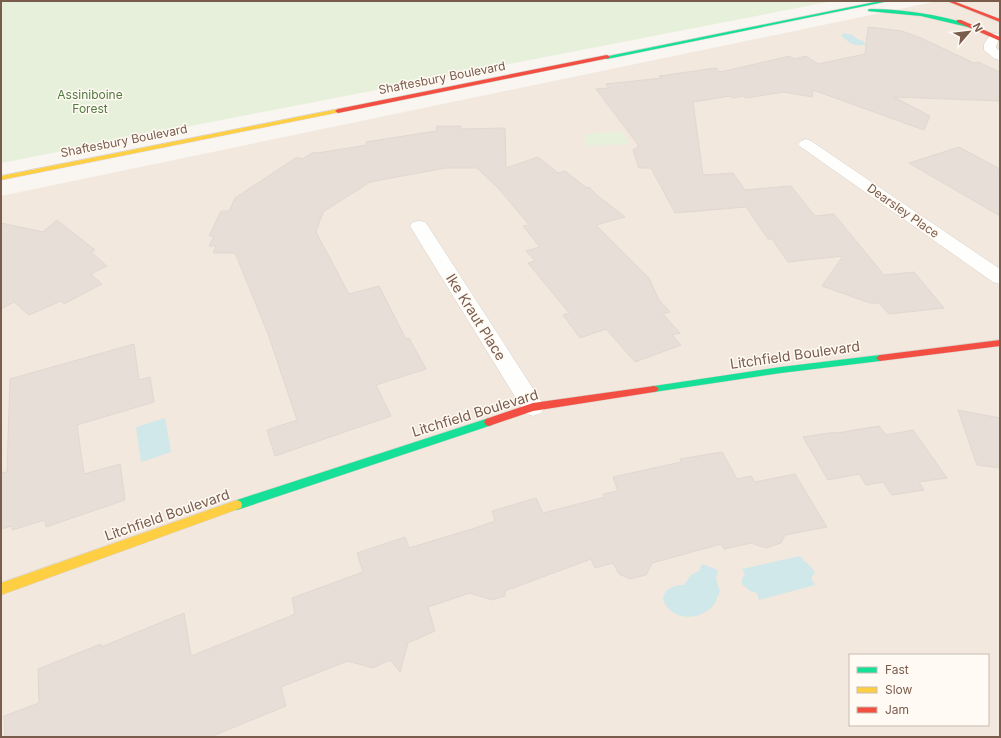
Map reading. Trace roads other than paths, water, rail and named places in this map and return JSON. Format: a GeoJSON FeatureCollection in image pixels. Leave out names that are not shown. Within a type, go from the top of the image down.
{"type":"FeatureCollection","features":[{"type":"Feature","properties":{"kind":"street","name":"Shaftesbury Boulevard"},"geometry":{"type":"LineString","coordinates":[[1,178],[887,1]]}},
{"type":"Feature","properties":{"kind":"street"},"geometry":{"type":"LineString","coordinates":[[949,1],[1000,21]]}},
{"type":"Feature","properties":{"kind":"street"},"geometry":{"type":"LineString","coordinates":[[976,1],[979,7],[1000,21]]}},
{"type":"Feature","properties":{"kind":"street"},"geometry":{"type":"LineString","coordinates":[[920,4],[997,38],[990,44],[990,50],[1000,56]]}},
{"type":"Feature","properties":{"kind":"street"},"geometry":{"type":"LineString","coordinates":[[830,12],[883,10],[914,12],[939,17],[972,27]]}},
{"type":"Feature","properties":{"kind":"street","name":"Dearsley Place"},"geometry":{"type":"LineString","coordinates":[[806,144],[1000,278]]}},
{"type":"Feature","properties":{"kind":"street","name":"Ike Kraut Place"},"geometry":{"type":"LineString","coordinates":[[419,226],[533,408]]}},
{"type":"Feature","properties":{"kind":"street","name":"Litchfield Boulevard"},"geometry":{"type":"LineString","coordinates":[[1,589],[214,513],[533,408],[781,370],[1000,344]]}},
{"type":"Feature","properties":{"kind":"water"},"geometry":{"type":"Polygon","coordinates":[[[844,33],[853,35],[866,44],[852,44],[841,36],[844,33]]]}},
{"type":"Feature","properties":{"kind":"water"},"geometry":{"type":"Polygon","coordinates":[[[165,418],[171,452],[141,462],[136,427],[165,418]]]}},
{"type":"Feature","properties":{"kind":"water"},"geometry":{"type":"Polygon","coordinates":[[[800,556],[815,573],[811,578],[815,585],[759,600],[757,593],[750,591],[742,584],[742,578],[745,575],[742,569],[800,556]]]}},
{"type":"Feature","properties":{"kind":"water"},"geometry":{"type":"Polygon","coordinates":[[[702,564],[718,570],[716,579],[720,591],[715,603],[699,615],[686,617],[680,616],[669,609],[665,604],[663,600],[664,595],[673,586],[684,585],[691,575],[699,571],[702,564]]]}},
{"type":"Feature","properties":{"kind":"park label","name":"Assiniboine Forest"},"geometry":{"type":"Point","coordinates":[90,102]}}]}
